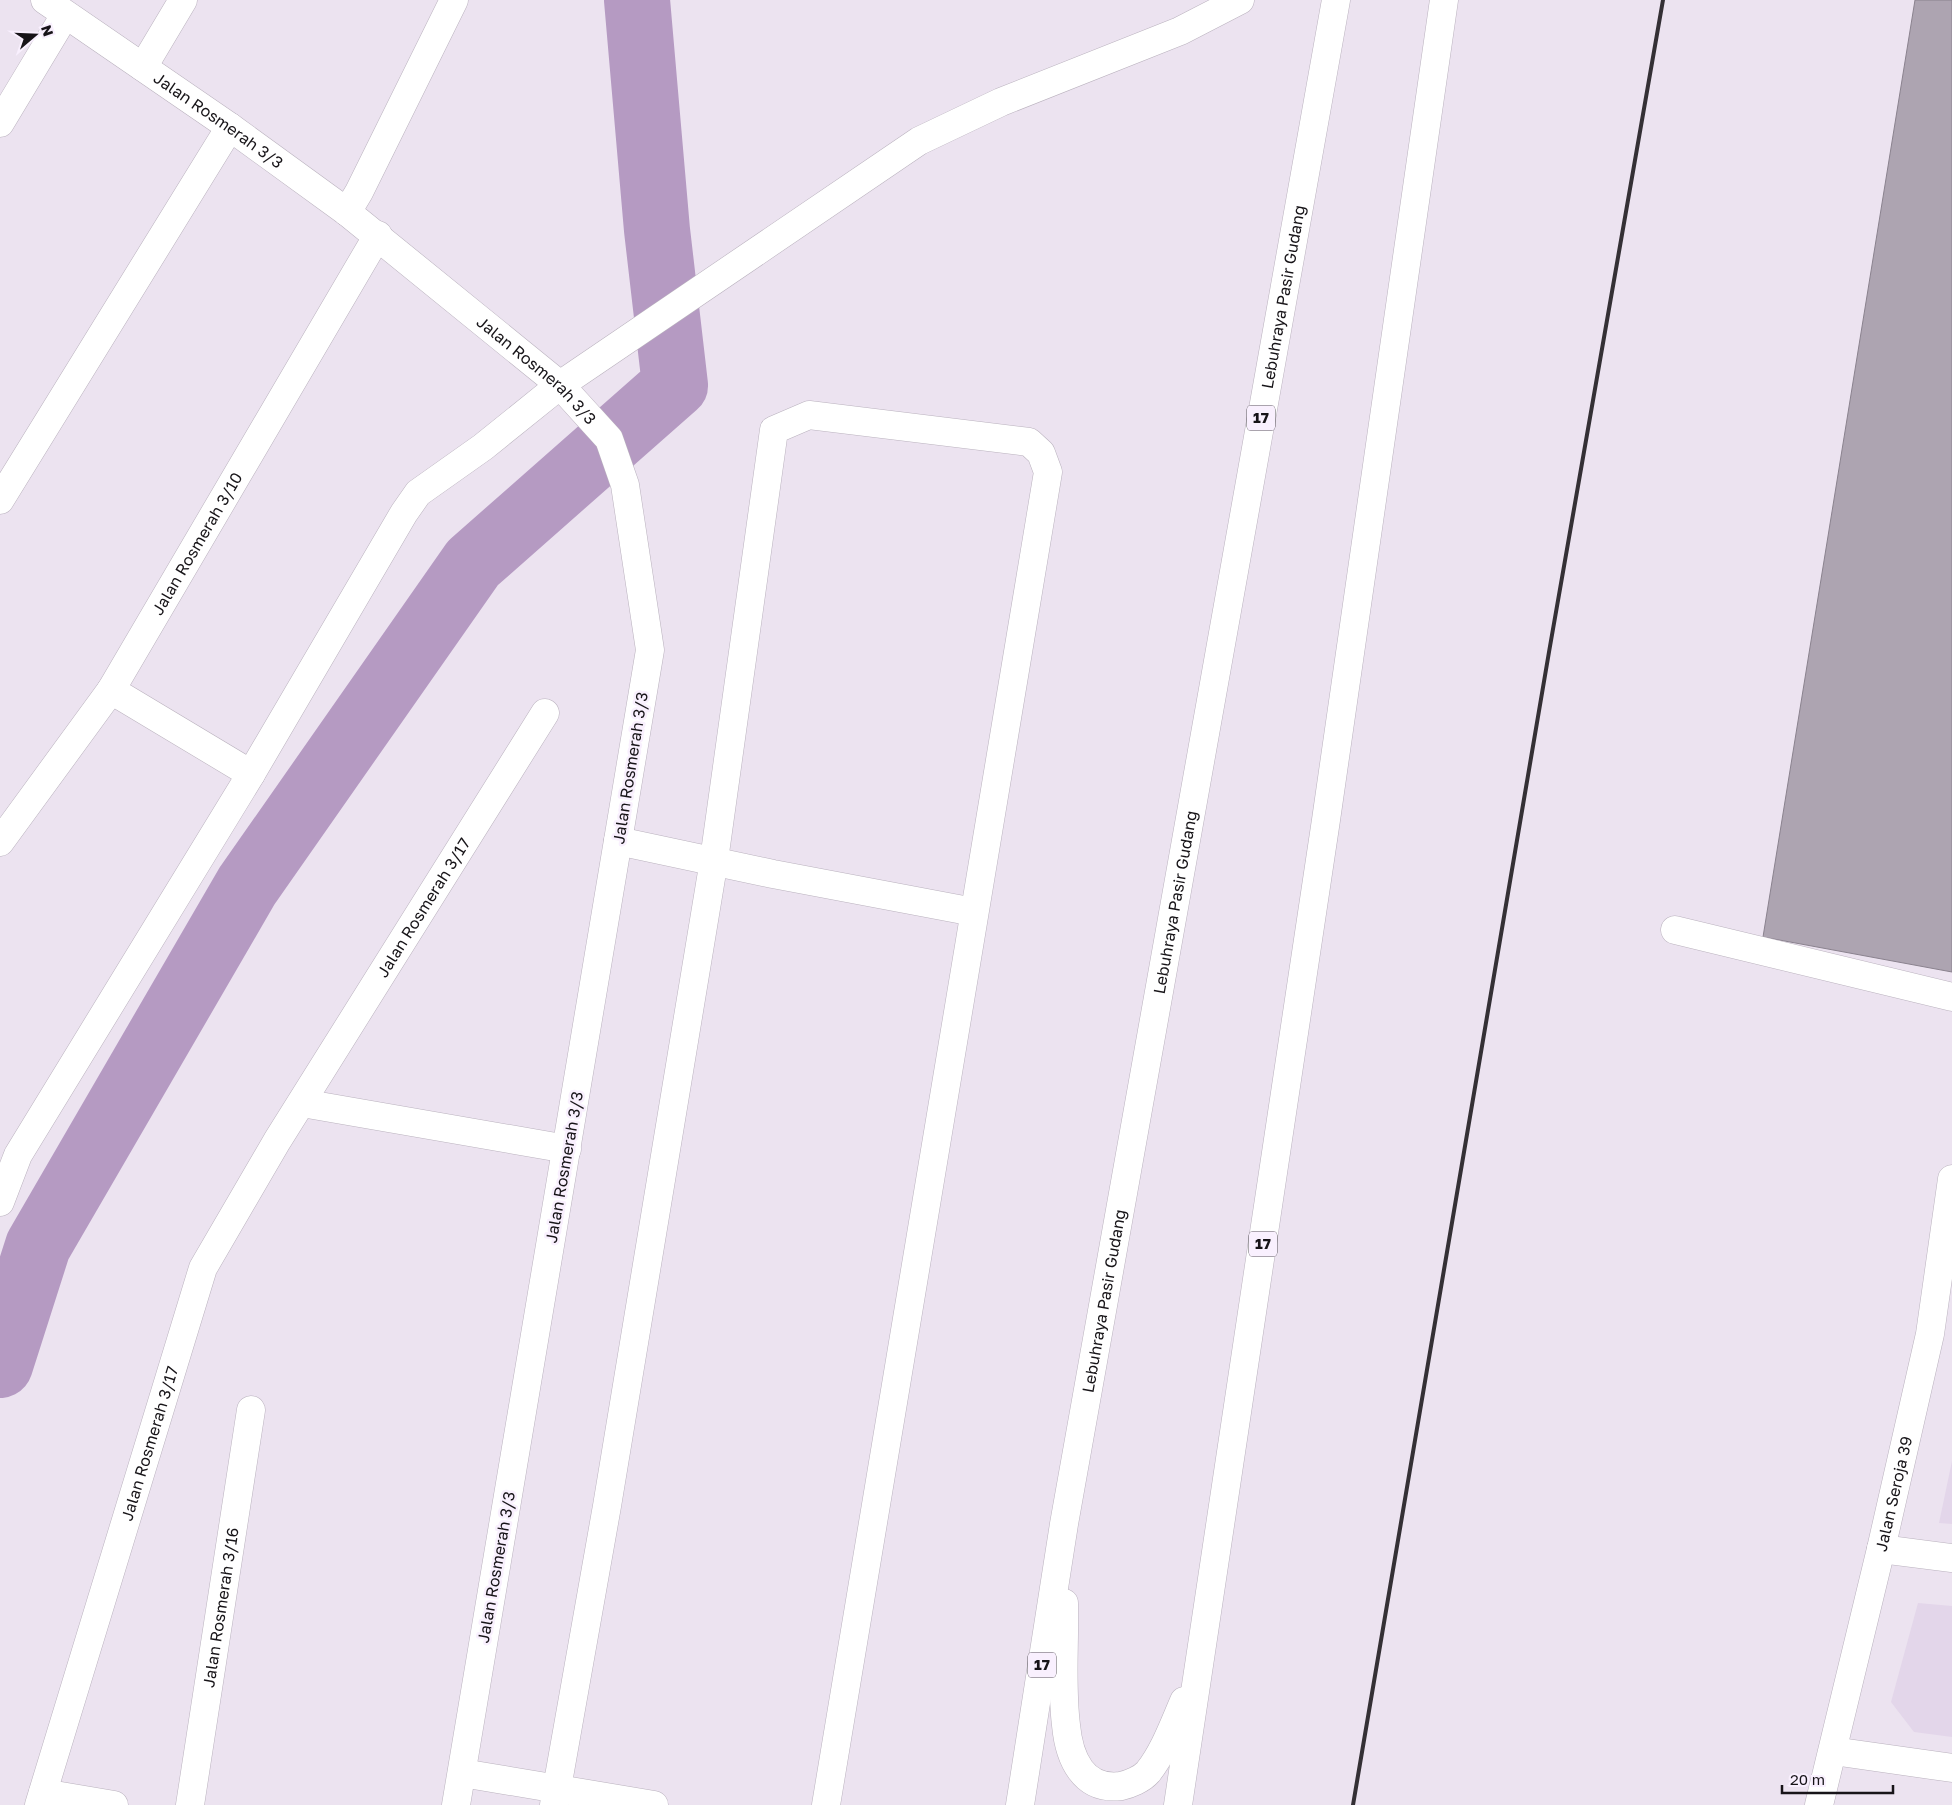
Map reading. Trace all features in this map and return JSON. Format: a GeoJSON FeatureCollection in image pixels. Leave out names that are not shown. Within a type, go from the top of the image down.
{"type":"FeatureCollection","features":[{"type":"Feature","properties":{"kind":"main road"},"geometry":{"type":"LineString","coordinates":[[143,67],[183,0]]}},
{"type":"Feature","properties":{"kind":"main road"},"geometry":{"type":"LineString","coordinates":[[347,212],[359,192],[454,0]]}},
{"type":"Feature","properties":{"kind":"main road"},"geometry":{"type":"LineString","coordinates":[[0,1202],[9,1151],[251,774],[399,522],[418,493],[483,447],[560,385],[919,141],[1001,102],[1180,32],[1240,0]]}},
{"type":"Feature","properties":{"kind":"main road","name":"Lebuhraya Pasir Gudang"},"geometry":{"type":"LineString","coordinates":[[1020,1805],[1064,1524],[1336,0]]}},
{"type":"Feature","properties":{"kind":"main road","name":"17"},"geometry":{"type":"LineString","coordinates":[[1178,1805],[1327,810],[1444,0]]}},
{"type":"Feature","properties":{"kind":"main road"},"geometry":{"type":"LineString","coordinates":[[0,123],[55,7]]}},
{"type":"Feature","properties":{"kind":"main road","name":"Jalan Rosmerah 3/3"},"geometry":{"type":"LineString","coordinates":[[55,7],[230,127],[347,212],[560,385],[609,439],[625,485],[650,650],[456,1805]]}},
{"type":"Feature","properties":{"kind":"main road"},"geometry":{"type":"LineString","coordinates":[[0,500],[230,127]]}},
{"type":"Feature","properties":{"kind":"main road","name":"Jalan Rosmerah 3/10"},"geometry":{"type":"LineString","coordinates":[[0,842],[111,690],[378,236]]}},
{"type":"Feature","properties":{"kind":"main road"},"geometry":{"type":"LineString","coordinates":[[555,1797],[607,1506],[661,1168],[714,860],[774,430],[809,415],[1029,442],[1042,452],[1048,472],[826,1805]]}},
{"type":"Feature","properties":{"kind":"main road"},"geometry":{"type":"LineString","coordinates":[[111,690],[251,774]]}},
{"type":"Feature","properties":{"kind":"main road","name":"Jalan Rosmerah 3/17"},"geometry":{"type":"LineString","coordinates":[[41,1799],[203,1268],[276,1141],[302,1103],[366,997],[545,714]]}},
{"type":"Feature","properties":{"kind":"main road"},"geometry":{"type":"LineString","coordinates":[[618,841],[773,874],[974,912]]}},
{"type":"Feature","properties":{"kind":"main road"},"geometry":{"type":"LineString","coordinates":[[1675,930],[1952,997]]}},
{"type":"Feature","properties":{"kind":"main road"},"geometry":{"type":"LineString","coordinates":[[302,1103],[567,1149]]}},
{"type":"Feature","properties":{"kind":"main road","name":"Jalan Seroja 39"},"geometry":{"type":"LineString","coordinates":[[1819,1805],[1881,1549],[1941,1335],[1952,1179]]}},
{"type":"Feature","properties":{"kind":"main road","name":"Jalan Rosmerah 3/16"},"geometry":{"type":"LineString","coordinates":[[190,1805],[251,1410]]}},
{"type":"Feature","properties":{"kind":"main road"},"geometry":{"type":"LineString","coordinates":[[1064,1524],[1066,1726],[1073,1758],[1088,1780],[1108,1788],[1129,1785],[1147,1773],[1168,1739],[1199,1668]]}},
{"type":"Feature","properties":{"kind":"main road"},"geometry":{"type":"LineString","coordinates":[[1881,1549],[1952,1558]]}},
{"type":"Feature","properties":{"kind":"main road"},"geometry":{"type":"LineString","coordinates":[[1833,1751],[1952,1768]]}},
{"type":"Feature","properties":{"kind":"main road"},"geometry":{"type":"LineString","coordinates":[[462,1773],[555,1797],[654,1805]]}},
{"type":"Feature","properties":{"kind":"main road"},"geometry":{"type":"LineString","coordinates":[[41,1799],[114,1805]]}},
{"type":"Feature","properties":{"kind":"shaded area"},"geometry":{"type":"Polygon","coordinates":[[[1952,1461],[1952,1524],[1939,1523],[1952,1461]]]}},
{"type":"Feature","properties":{"kind":"shaded area"},"geometry":{"type":"Polygon","coordinates":[[[1918,1603],[1952,1606],[1952,1737],[1914,1732],[1891,1702],[1918,1603]]]}},
{"type":"Feature","properties":{"kind":"building"},"geometry":{"type":"Polygon","coordinates":[[[1915,0],[1952,0],[1952,972],[1763,937],[1915,0]]]}},
{"type":"Feature","properties":{"kind":"waterway"},"geometry":{"type":"LineString","coordinates":[[0,1365],[38,1246],[247,886],[473,563],[675,385],[657,230],[637,0]]}},
{"type":"Feature","properties":{"kind":"railway"},"geometry":{"type":"LineString","coordinates":[[1353,1805],[1549,652],[1663,0]]}}]}
